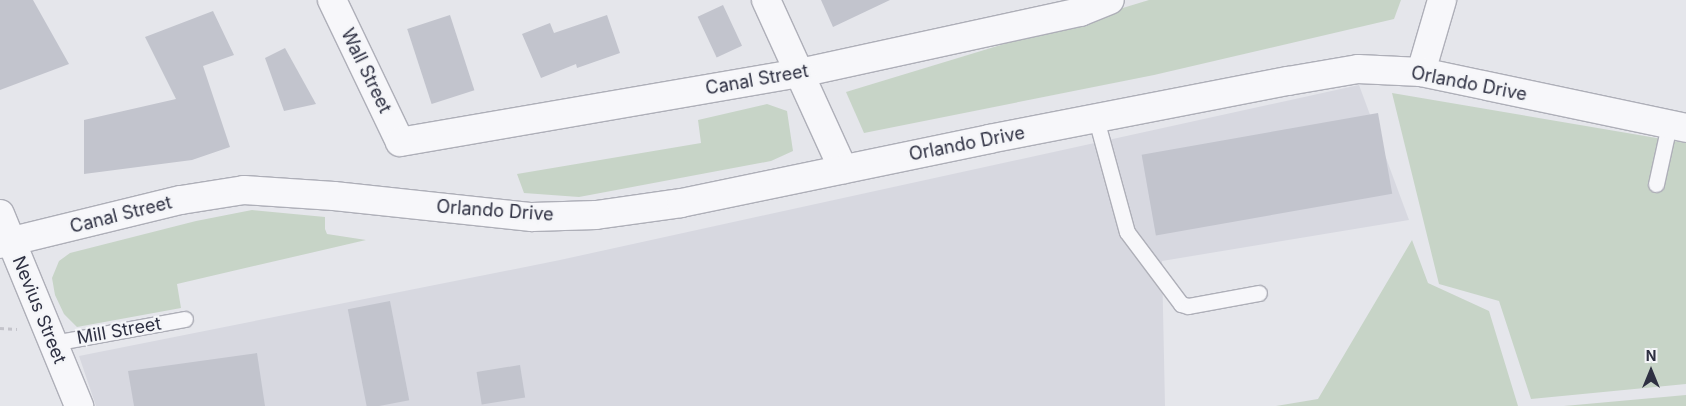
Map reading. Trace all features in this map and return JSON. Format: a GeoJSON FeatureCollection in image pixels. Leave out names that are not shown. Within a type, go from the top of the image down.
{"type":"FeatureCollection","features":[{"type":"Feature","properties":{"kind":"street","name":"Wall Street"},"geometry":{"type":"LineString","coordinates":[[332,0],[400,142]]}},
{"type":"Feature","properties":{"kind":"street"},"geometry":{"type":"LineString","coordinates":[[766,0],[842,170]]}},
{"type":"Feature","properties":{"kind":"street","name":"Canal Street"},"geometry":{"type":"LineString","coordinates":[[400,142],[800,73],[1080,12],[1110,0]]}},
{"type":"Feature","properties":{"kind":"street"},"geometry":{"type":"LineString","coordinates":[[1422,72],[1442,0]]}},
{"type":"Feature","properties":{"kind":"street","name":"Orlando Drive"},"geometry":{"type":"LineString","coordinates":[[244,190],[334,196],[532,217],[587,216],[681,203],[1288,81],[1358,70],[1422,72],[1677,127]]}},
{"type":"Feature","properties":{"kind":"street","name":"Canal Street"},"geometry":{"type":"LineString","coordinates":[[6,243],[181,200],[244,190]]}},
{"type":"Feature","properties":{"kind":"street","name":"Nevius Street"},"geometry":{"type":"LineString","coordinates":[[0,214],[6,243],[53,343],[79,406]]}},
{"type":"Feature","properties":{"kind":"lane"},"geometry":{"type":"LineString","coordinates":[[1096,120],[1127,232],[1181,304],[1188,306],[1259,293]]}},
{"type":"Feature","properties":{"kind":"lane"},"geometry":{"type":"LineString","coordinates":[[1656,184],[1677,127]]}},
{"type":"Feature","properties":{"kind":"lane","name":"Mill Street"},"geometry":{"type":"LineString","coordinates":[[53,343],[185,319]]}},
{"type":"Feature","properties":{"kind":"path"},"geometry":{"type":"LineString","coordinates":[[0,328],[20,329]]}},
{"type":"Feature","properties":{"kind":"shaded area"},"geometry":{"type":"Polygon","coordinates":[[[1359,85],[1409,220],[1162,261],[1165,406],[96,406],[79,356],[560,260],[1359,85]]]}},
{"type":"Feature","properties":{"kind":"green space"},"geometry":{"type":"Polygon","coordinates":[[[1149,0],[1401,0],[1394,19],[1154,75],[864,133],[846,92],[1149,0]]]}},
{"type":"Feature","properties":{"kind":"green space"},"geometry":{"type":"Polygon","coordinates":[[[1392,93],[1686,143],[1686,384],[1531,399],[1499,301],[1439,284],[1392,93]]]}},
{"type":"Feature","properties":{"kind":"green space"},"geometry":{"type":"Polygon","coordinates":[[[767,104],[787,111],[793,151],[771,161],[579,197],[524,193],[517,174],[701,143],[698,120],[767,104]]]}},
{"type":"Feature","properties":{"kind":"green space"},"geometry":{"type":"Polygon","coordinates":[[[252,210],[325,217],[327,234],[366,240],[177,284],[181,308],[77,327],[64,314],[55,295],[52,278],[59,261],[70,253],[196,221],[252,210]]]}},
{"type":"Feature","properties":{"kind":"green space"},"geometry":{"type":"Polygon","coordinates":[[[1412,240],[1428,283],[1489,311],[1518,406],[1276,406],[1318,399],[1412,240]]]}},
{"type":"Feature","properties":{"kind":"green space"},"geometry":{"type":"Polygon","coordinates":[[[1686,395],[1686,406],[1564,406],[1686,395]]]}},
{"type":"Feature","properties":{"kind":"building"},"geometry":{"type":"Polygon","coordinates":[[[0,0],[33,0],[69,64],[0,90],[0,0]]]}},
{"type":"Feature","properties":{"kind":"building"},"geometry":{"type":"Polygon","coordinates":[[[821,0],[890,0],[833,27],[821,0]]]}},
{"type":"Feature","properties":{"kind":"building"},"geometry":{"type":"Polygon","coordinates":[[[723,5],[742,46],[717,58],[698,17],[723,5]]]}},
{"type":"Feature","properties":{"kind":"building"},"geometry":{"type":"Polygon","coordinates":[[[213,11],[234,55],[203,66],[230,147],[192,160],[84,174],[84,120],[176,99],[145,37],[213,11]]]}},
{"type":"Feature","properties":{"kind":"building"},"geometry":{"type":"Polygon","coordinates":[[[450,15],[474,90],[432,104],[407,29],[450,15]]]}},
{"type":"Feature","properties":{"kind":"building"},"geometry":{"type":"Polygon","coordinates":[[[607,15],[620,53],[577,68],[576,64],[541,78],[522,34],[550,23],[554,33],[607,15]]]}},
{"type":"Feature","properties":{"kind":"building"},"geometry":{"type":"Polygon","coordinates":[[[285,48],[316,104],[284,111],[265,58],[285,48]]]}},
{"type":"Feature","properties":{"kind":"building"},"geometry":{"type":"Polygon","coordinates":[[[1378,113],[1392,194],[1156,235],[1142,155],[1378,113]]]}},
{"type":"Feature","properties":{"kind":"building"},"geometry":{"type":"Polygon","coordinates":[[[390,301],[409,400],[379,406],[367,406],[348,309],[390,301]]]}},
{"type":"Feature","properties":{"kind":"building"},"geometry":{"type":"Polygon","coordinates":[[[257,353],[265,406],[134,406],[128,371],[257,353]]]}},
{"type":"Feature","properties":{"kind":"building"},"geometry":{"type":"Polygon","coordinates":[[[520,365],[525,398],[482,404],[477,372],[520,365]]]}}]}
